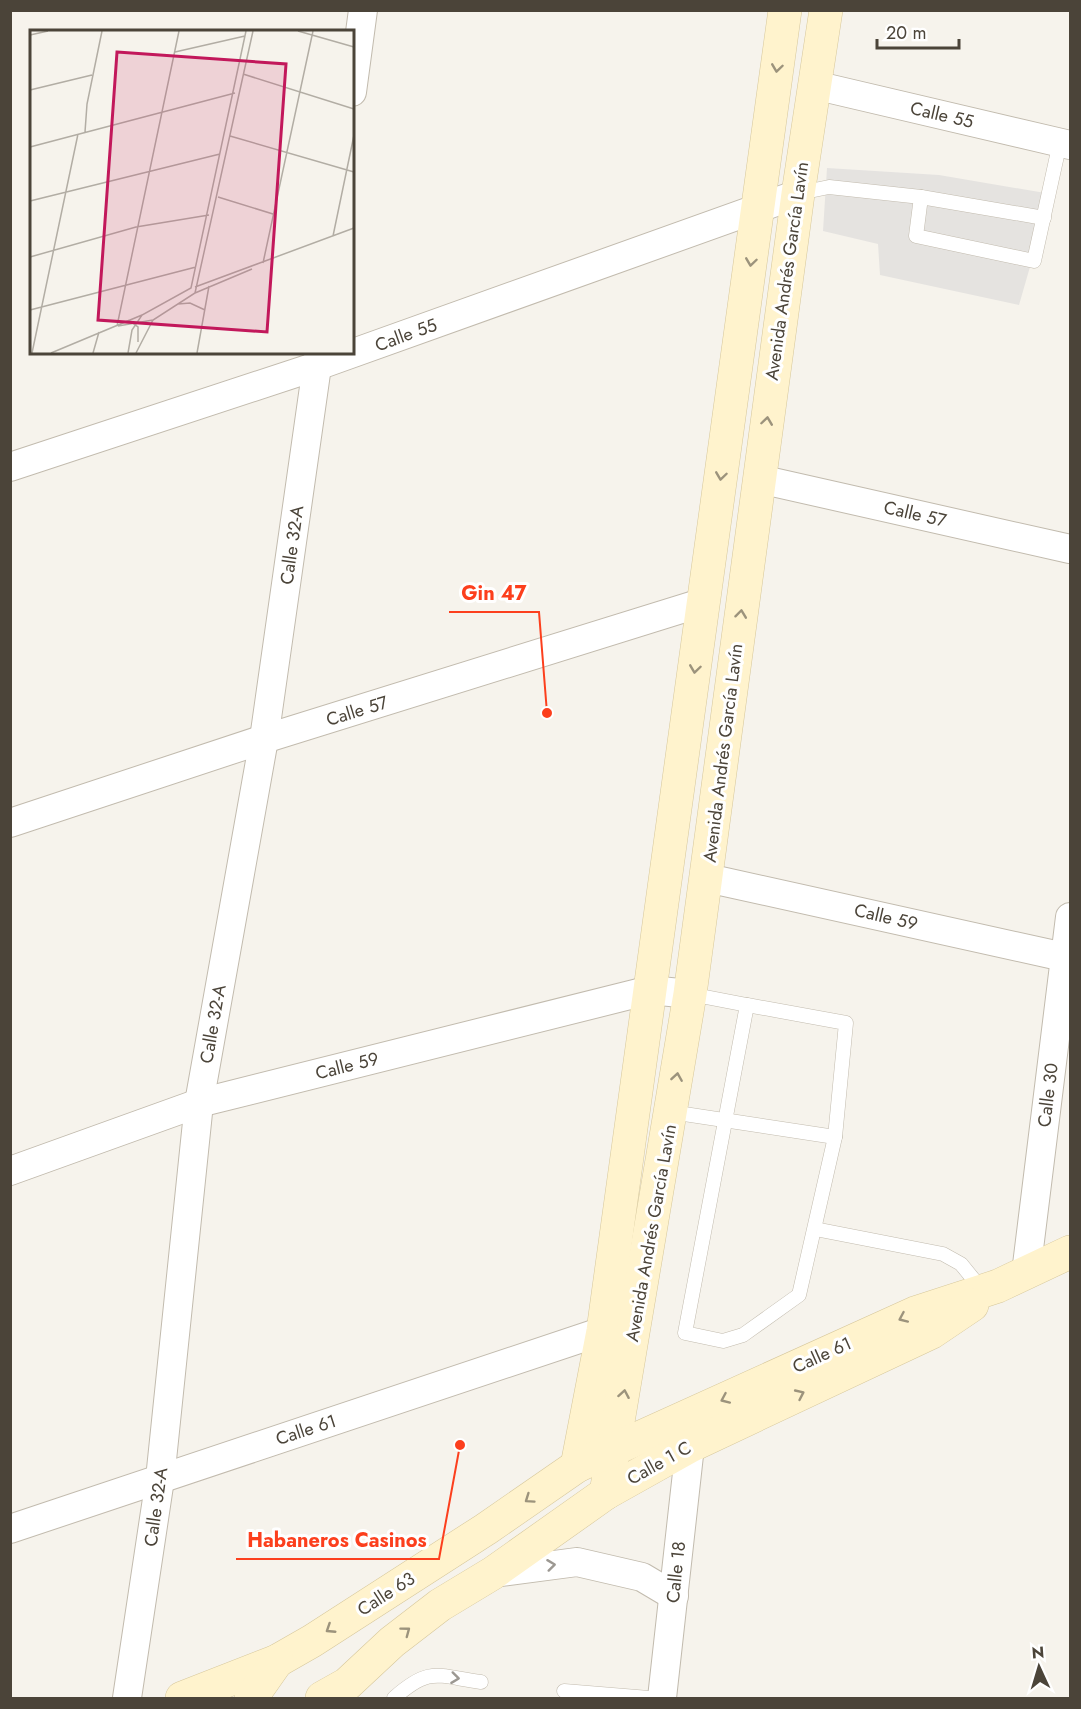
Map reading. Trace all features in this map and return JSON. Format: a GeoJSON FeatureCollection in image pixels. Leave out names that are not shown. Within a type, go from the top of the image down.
{"type":"FeatureCollection","features":[{"type":"Feature","properties":{"kind":"main road","name":"Avenida Andrés García Lavín"},"geometry":{"type":"LineString","coordinates":[[577,1466],[603,1331],[784,10]]}},
{"type":"Feature","properties":{"kind":"main road","name":"Avenida Andrés García Lavín"},"geometry":{"type":"LineString","coordinates":[[606,1493],[690,994],[798,194],[826,10]]}},
{"type":"Feature","properties":{"kind":"main road","name":"Calle 61"},"geometry":{"type":"LineString","coordinates":[[577,1466],[915,1313],[999,1286],[1071,1252]]}},
{"type":"Feature","properties":{"kind":"main road","name":"Calle 1 C"},"geometry":{"type":"LineString","coordinates":[[336,1694],[392,1642],[424,1617],[493,1573],[606,1493],[690,1446],[932,1332],[999,1286]]}},
{"type":"Feature","properties":{"kind":"main road","name":"Calle 63"},"geometry":{"type":"LineString","coordinates":[[199,1697],[277,1661],[486,1529],[577,1466]]}},
{"type":"Feature","properties":{"kind":"main road"},"geometry":{"type":"LineString","coordinates":[[251,1698],[277,1661]]}},
{"type":"Feature","properties":{"kind":"street"},"geometry":{"type":"LineString","coordinates":[[354,77],[363,10]]}},
{"type":"Feature","properties":{"kind":"street","name":"Calle 55"},"geometry":{"type":"LineString","coordinates":[[814,85],[1065,144]]}},
{"type":"Feature","properties":{"kind":"street","name":"Calle 55"},"geometry":{"type":"LineString","coordinates":[[354,347],[758,210],[798,194]]}},
{"type":"Feature","properties":{"kind":"street","name":"Calle 55"},"geometry":{"type":"LineString","coordinates":[[10,467],[333,354]]}},
{"type":"Feature","properties":{"kind":"street","name":"Calle 32-A"},"geometry":{"type":"LineString","coordinates":[[127,1698],[160,1479],[199,1103],[264,740],[318,359]]}},
{"type":"Feature","properties":{"kind":"street","name":"Calle 57"},"geometry":{"type":"LineString","coordinates":[[759,479],[1071,549]]}},
{"type":"Feature","properties":{"kind":"street","name":"Calle 57"},"geometry":{"type":"LineString","coordinates":[[10,823],[264,740],[704,602]]}},
{"type":"Feature","properties":{"kind":"street","name":"Calle 59"},"geometry":{"type":"LineString","coordinates":[[707,878],[1064,957]]}},
{"type":"Feature","properties":{"kind":"street","name":"Calle 30"},"geometry":{"type":"LineString","coordinates":[[999,1286],[1071,917]]}},
{"type":"Feature","properties":{"kind":"street","name":"Calle 59"},"geometry":{"type":"LineString","coordinates":[[10,1171],[199,1103],[650,990],[690,994]]}},
{"type":"Feature","properties":{"kind":"street","name":"Calle 61"},"geometry":{"type":"LineString","coordinates":[[10,1529],[603,1331]]}},
{"type":"Feature","properties":{"kind":"street","name":"Calle 18"},"geometry":{"type":"LineString","coordinates":[[662,1698],[690,1446]]}},
{"type":"Feature","properties":{"kind":"street"},"geometry":{"type":"LineString","coordinates":[[493,1573],[577,1562],[642,1577],[674,1596]]}},
{"type":"Feature","properties":{"kind":"lane"},"geometry":{"type":"LineString","coordinates":[[921,197],[916,236],[1034,261],[1065,144]]}},
{"type":"Feature","properties":{"kind":"lane"},"geometry":{"type":"LineString","coordinates":[[798,194],[829,187],[921,197],[1044,218]]}},
{"type":"Feature","properties":{"kind":"lane"},"geometry":{"type":"LineString","coordinates":[[690,994],[846,1023],[835,1137],[799,1295],[743,1335],[723,1341],[685,1333],[747,1005]]}},
{"type":"Feature","properties":{"kind":"lane"},"geometry":{"type":"LineString","coordinates":[[671,1112],[835,1137]]}},
{"type":"Feature","properties":{"kind":"lane"},"geometry":{"type":"LineString","coordinates":[[815,1229],[943,1254],[999,1286]]}},
{"type":"Feature","properties":{"kind":"lane"},"geometry":{"type":"LineString","coordinates":[[394,1698],[413,1681],[428,1675],[481,1682]]}},
{"type":"Feature","properties":{"kind":"lane"},"geometry":{"type":"LineString","coordinates":[[564,1691],[649,1698]]}},
{"type":"Feature","properties":{"kind":"shaded area"},"geometry":{"type":"Polygon","coordinates":[[[827,168],[939,175],[1051,194],[1019,305],[880,275],[878,244],[823,231],[827,168]]]}},
{"type":"Feature","properties":{"kind":"place","name":"Gin 47"},"geometry":{"type":"Point","coordinates":[547,713]}},
{"type":"Feature","properties":{"kind":"place","name":"Habaneros Casinos"},"geometry":{"type":"Point","coordinates":[460,1445]}}]}
